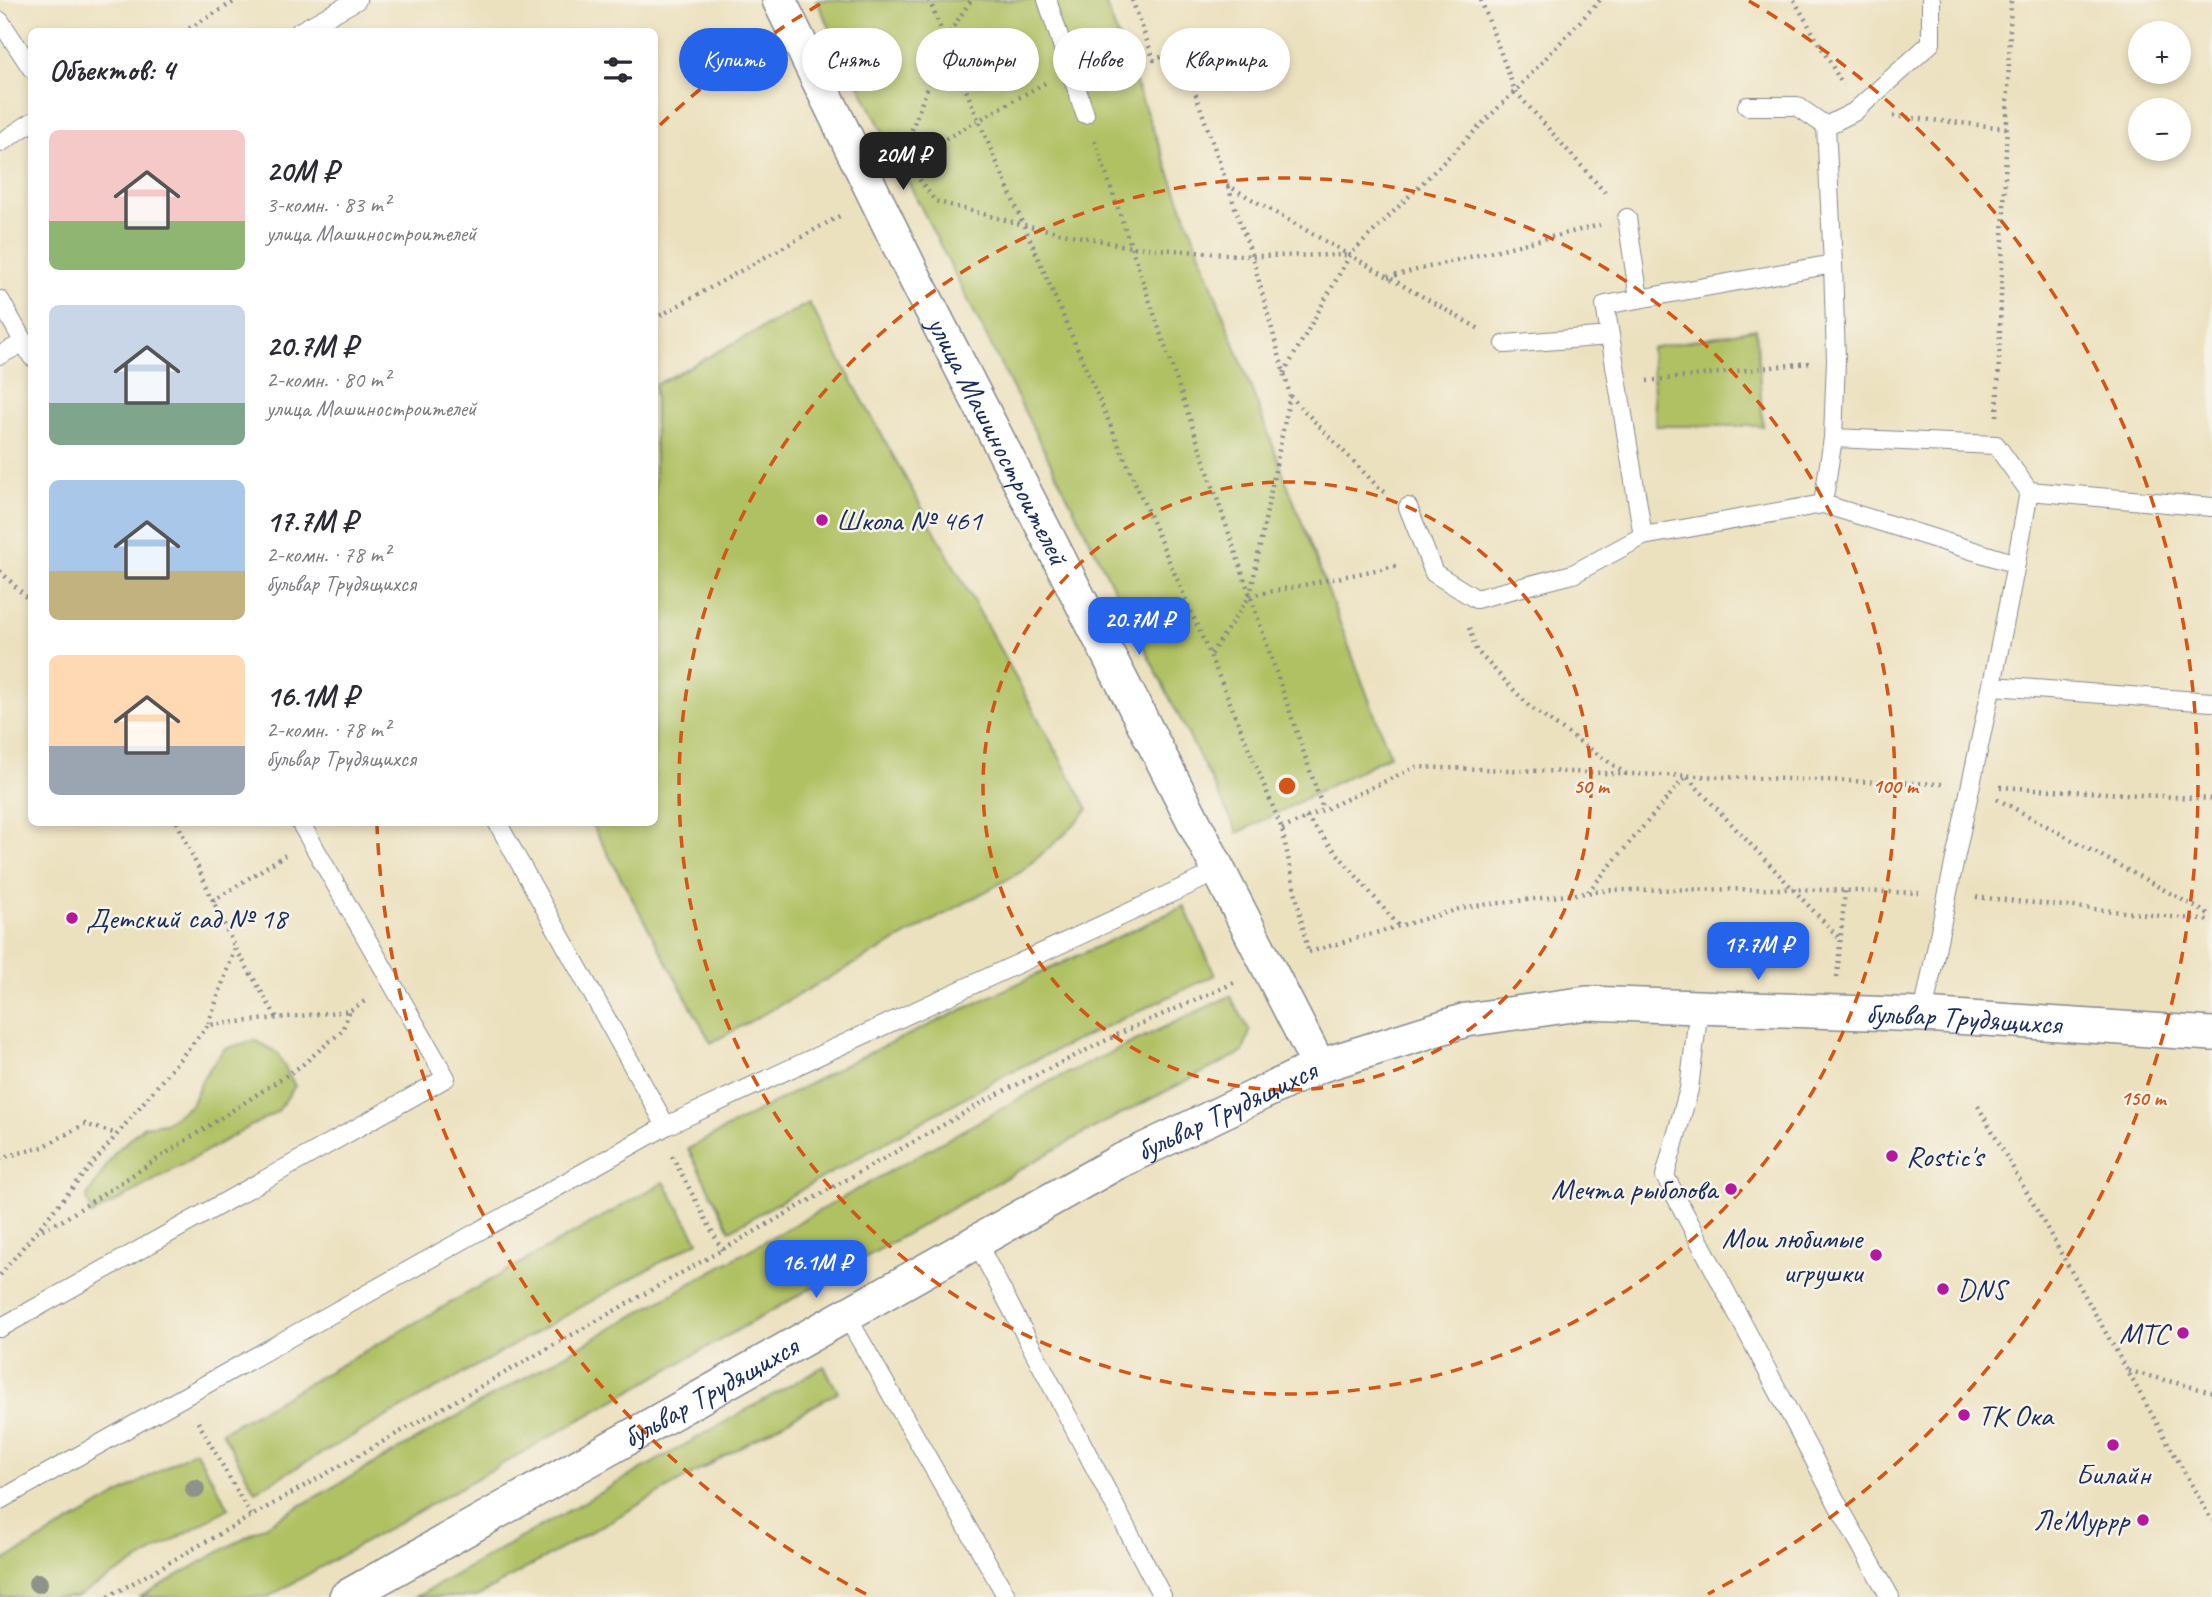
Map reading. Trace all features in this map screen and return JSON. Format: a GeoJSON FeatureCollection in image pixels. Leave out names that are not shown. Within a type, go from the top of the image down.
{"type":"FeatureCollection","features":[{"type":"Feature","properties":{"kind":"street","name":"улица Машиностроителей"},"geometry":{"type":"LineString","coordinates":[[779,0],[912,272],[1319,1066]]}},
{"type":"Feature","properties":{"kind":"street","name":"бульвар Трудящихся"},"geometry":{"type":"LineString","coordinates":[[346,1597],[1116,1163],[1319,1066],[1466,1020],[1587,1003],[1923,1014],[2212,1034]]}},
{"type":"Feature","properties":{"kind":"lane"},"geometry":{"type":"LineString","coordinates":[[306,28],[357,0]]}},
{"type":"Feature","properties":{"kind":"lane"},"geometry":{"type":"LineString","coordinates":[[1046,0],[1056,28]]}},
{"type":"Feature","properties":{"kind":"lane"},"geometry":{"type":"LineString","coordinates":[[1826,126],[1854,112],[1931,43],[1931,0]]}},
{"type":"Feature","properties":{"kind":"lane"},"geometry":{"type":"LineString","coordinates":[[0,21],[28,63]]}},
{"type":"Feature","properties":{"kind":"lane"},"geometry":{"type":"LineString","coordinates":[[1077,91],[1085,114]]}},
{"type":"Feature","properties":{"kind":"lane"},"geometry":{"type":"LineString","coordinates":[[1747,106],[1797,106],[1826,126]]}},
{"type":"Feature","properties":{"kind":"lane"},"geometry":{"type":"LineString","coordinates":[[0,143],[28,125]]}},
{"type":"Feature","properties":{"kind":"lane"},"geometry":{"type":"LineString","coordinates":[[1823,504],[1833,438],[1836,360],[1826,126]]}},
{"type":"Feature","properties":{"kind":"lane"},"geometry":{"type":"LineString","coordinates":[[1627,218],[1639,299]]}},
{"type":"Feature","properties":{"kind":"lane"},"geometry":{"type":"LineString","coordinates":[[1643,536],[1605,305],[1833,264]]}},
{"type":"Feature","properties":{"kind":"lane"},"geometry":{"type":"LineString","coordinates":[[0,300],[27,350],[0,355]]}},
{"type":"Feature","properties":{"kind":"lane"},"geometry":{"type":"LineString","coordinates":[[1505,344],[1610,336]]}},
{"type":"Feature","properties":{"kind":"lane"},"geometry":{"type":"LineString","coordinates":[[1833,438],[1996,445],[2029,491],[1993,686],[1923,1014]]}},
{"type":"Feature","properties":{"kind":"lane"},"geometry":{"type":"LineString","coordinates":[[2029,491],[2212,507]]}},
{"type":"Feature","properties":{"kind":"lane"},"geometry":{"type":"LineString","coordinates":[[1408,507],[1434,573],[1476,599],[1573,574],[1643,536],[1823,504],[2016,564]]}},
{"type":"Feature","properties":{"kind":"lane"},"geometry":{"type":"LineString","coordinates":[[1993,686],[2212,702]]}},
{"type":"Feature","properties":{"kind":"lane"},"geometry":{"type":"LineString","coordinates":[[3,1320],[446,1079],[302,826]]}},
{"type":"Feature","properties":{"kind":"lane"},"geometry":{"type":"LineString","coordinates":[[499,826],[662,1128]]}},
{"type":"Feature","properties":{"kind":"lane"},"geometry":{"type":"LineString","coordinates":[[0,1500],[662,1128],[1219,871]]}},
{"type":"Feature","properties":{"kind":"lane"},"geometry":{"type":"LineString","coordinates":[[1699,1007],[1689,1089],[1665,1175],[1838,1505],[1890,1597]]}},
{"type":"Feature","properties":{"kind":"lane"},"geometry":{"type":"LineString","coordinates":[[976,1241],[1162,1596]]}},
{"type":"Feature","properties":{"kind":"lane"},"geometry":{"type":"LineString","coordinates":[[846,1315],[1007,1597]]}},
{"type":"Feature","properties":{"kind":"path"},"geometry":{"type":"LineString","coordinates":[[190,28],[237,0]]}},
{"type":"Feature","properties":{"kind":"path"},"geometry":{"type":"LineString","coordinates":[[929,0],[942,28]]}},
{"type":"Feature","properties":{"kind":"path"},"geometry":{"type":"LineString","coordinates":[[953,28],[971,0]]}},
{"type":"Feature","properties":{"kind":"path"},"geometry":{"type":"LineString","coordinates":[[1132,0],[1154,60],[1180,50],[1252,256],[1290,395],[1250,596],[1210,655]]}},
{"type":"Feature","properties":{"kind":"path"},"geometry":{"type":"LineString","coordinates":[[1388,277],[1627,218],[1515,91],[1481,0]]}},
{"type":"Feature","properties":{"kind":"path"},"geometry":{"type":"LineString","coordinates":[[1284,373],[1350,255],[1515,91],[1600,0]]}},
{"type":"Feature","properties":{"kind":"path"},"geometry":{"type":"LineString","coordinates":[[1794,0],[1840,77],[1854,112],[2007,128]]}},
{"type":"Feature","properties":{"kind":"path"},"geometry":{"type":"LineString","coordinates":[[1996,445],[2011,0]]}},
{"type":"Feature","properties":{"kind":"path"},"geometry":{"type":"LineString","coordinates":[[913,157],[1053,79]]}},
{"type":"Feature","properties":{"kind":"path"},"geometry":{"type":"LineString","coordinates":[[926,91],[909,137],[917,176],[935,201],[1024,225],[1131,247],[1252,256],[1350,255]]}},
{"type":"Feature","properties":{"kind":"path"},"geometry":{"type":"LineString","coordinates":[[967,91],[1282,829],[1308,953]]}},
{"type":"Feature","properties":{"kind":"path"},"geometry":{"type":"LineString","coordinates":[[1085,114],[1323,809]]}},
{"type":"Feature","properties":{"kind":"path"},"geometry":{"type":"LineString","coordinates":[[1227,184],[1505,344]]}},
{"type":"Feature","properties":{"kind":"path"},"geometry":{"type":"LineString","coordinates":[[658,317],[847,212]]}},
{"type":"Feature","properties":{"kind":"path"},"geometry":{"type":"LineString","coordinates":[[1618,384],[1836,360]]}},
{"type":"Feature","properties":{"kind":"path"},"geometry":{"type":"LineString","coordinates":[[1290,395],[1378,487],[1408,507]]}},
{"type":"Feature","properties":{"kind":"path"},"geometry":{"type":"LineString","coordinates":[[1250,596],[1429,560]]}},
{"type":"Feature","properties":{"kind":"path"},"geometry":{"type":"LineString","coordinates":[[0,571],[28,599]]}},
{"type":"Feature","properties":{"kind":"path"},"geometry":{"type":"LineString","coordinates":[[1457,587],[1476,650],[1530,707],[1627,774]]}},
{"type":"Feature","properties":{"kind":"path"},"geometry":{"type":"LineString","coordinates":[[1282,829],[1416,767],[1971,785],[2212,799]]}},
{"type":"Feature","properties":{"kind":"path"},"geometry":{"type":"LineString","coordinates":[[1686,776],[1840,940]]}},
{"type":"Feature","properties":{"kind":"path"},"geometry":{"type":"LineString","coordinates":[[1587,893],[1686,776]]}},
{"type":"Feature","properties":{"kind":"path"},"geometry":{"type":"LineString","coordinates":[[1971,785],[2212,916]]}},
{"type":"Feature","properties":{"kind":"path"},"geometry":{"type":"LineString","coordinates":[[1306,817],[1398,925]]}},
{"type":"Feature","properties":{"kind":"path"},"geometry":{"type":"LineString","coordinates":[[179,826],[235,948],[277,1018]]}},
{"type":"Feature","properties":{"kind":"path"},"geometry":{"type":"LineString","coordinates":[[214,901],[310,839]]}},
{"type":"Feature","properties":{"kind":"path"},"geometry":{"type":"LineString","coordinates":[[1300,956],[1466,907],[1611,890],[1792,889],[1947,893],[2212,921]]}},
{"type":"Feature","properties":{"kind":"path"},"geometry":{"type":"LineString","coordinates":[[1836,982],[1845,891]]}},
{"type":"Feature","properties":{"kind":"path"},"geometry":{"type":"LineString","coordinates":[[0,1275],[208,1025],[235,948]]}},
{"type":"Feature","properties":{"kind":"path"},"geometry":{"type":"LineString","coordinates":[[108,1597],[998,1094],[1127,1030],[1242,980]]}},
{"type":"Feature","properties":{"kind":"path"},"geometry":{"type":"LineString","coordinates":[[208,1025],[349,1012],[392,984]]}},
{"type":"Feature","properties":{"kind":"path"},"geometry":{"type":"LineString","coordinates":[[34,1234],[62,1220],[301,1066],[342,1031],[349,1012]]}},
{"type":"Feature","properties":{"kind":"path"},"geometry":{"type":"LineString","coordinates":[[1978,1106],[2212,1521]]}},
{"type":"Feature","properties":{"kind":"path"},"geometry":{"type":"LineString","coordinates":[[0,1158],[43,1147],[85,1124],[117,1134]]}},
{"type":"Feature","properties":{"kind":"path"},"geometry":{"type":"LineString","coordinates":[[662,1128],[722,1250]]}},
{"type":"Feature","properties":{"kind":"path"},"geometry":{"type":"LineString","coordinates":[[2129,1371],[2212,1392]]}},
{"type":"Feature","properties":{"kind":"path"},"geometry":{"type":"LineString","coordinates":[[184,1397],[251,1516]]}},
{"type":"Feature","properties":{"kind":"green space"},"geometry":{"type":"Polygon","coordinates":[[[816,0],[1104,0],[1115,28],[1053,28],[1053,91],[1138,91],[1390,755],[1238,833],[862,91],[902,91],[902,28],[830,28],[816,0]]]}},
{"type":"Feature","properties":{"kind":"green space","name":"Школа № 461"},"geometry":{"type":"Polygon","coordinates":[[[809,303],[1088,809],[1065,834],[1021,872],[711,1043],[593,826],[658,826],[658,383],[809,303]]]}},
{"type":"Feature","properties":{"kind":"green space"},"geometry":{"type":"Polygon","coordinates":[[[1756,329],[1763,426],[1656,426],[1651,348],[1756,329]]]}},
{"type":"Feature","properties":{"kind":"green space"},"geometry":{"type":"Polygon","coordinates":[[[1184,906],[1215,975],[1010,1072],[730,1230],[688,1149],[848,1063],[1184,906]]]}},
{"type":"Feature","properties":{"kind":"green space"},"geometry":{"type":"Polygon","coordinates":[[[1230,996],[1250,1031],[1243,1052],[1086,1132],[268,1597],[140,1597],[1051,1081],[1230,996]]]}},
{"type":"Feature","properties":{"kind":"green space"},"geometry":{"type":"Polygon","coordinates":[[[255,1040],[277,1053],[295,1086],[278,1111],[92,1215],[87,1197],[116,1151],[144,1126],[165,1123],[191,1105],[203,1078],[224,1049],[255,1040]]]}},
{"type":"Feature","properties":{"kind":"green space"},"geometry":{"type":"Polygon","coordinates":[[[664,1182],[698,1241],[255,1491],[222,1432],[664,1182]]]}},
{"type":"Feature","properties":{"kind":"green space"},"geometry":{"type":"Polygon","coordinates":[[[824,1366],[838,1392],[476,1597],[416,1597],[824,1366]]]}},
{"type":"Feature","properties":{"kind":"green space"},"geometry":{"type":"Polygon","coordinates":[[[195,1450],[229,1508],[76,1597],[0,1597],[0,1563],[195,1450]]]}},
{"type":"Feature","properties":{"kind":"place","name":"Школа № 461"},"geometry":{"type":"Point","coordinates":[822,520]}},
{"type":"Feature","properties":{"kind":"place","name":"Детский сад № 18"},"geometry":{"type":"Point","coordinates":[72,918]}},
{"type":"Feature","properties":{"kind":"place","name":"Rostic's"},"geometry":{"type":"Point","coordinates":[1892,1156]}},
{"type":"Feature","properties":{"kind":"place","name":"Мечта рыболова"},"geometry":{"type":"Point","coordinates":[1731,1189]}},
{"type":"Feature","properties":{"kind":"place","name":"Мои любимые игрушки"},"geometry":{"type":"Point","coordinates":[1876,1255]}},
{"type":"Feature","properties":{"kind":"place","name":"DNS"},"geometry":{"type":"Point","coordinates":[1943,1289]}},
{"type":"Feature","properties":{"kind":"place","name":"МТС"},"geometry":{"type":"Point","coordinates":[2183,1333]}},
{"type":"Feature","properties":{"kind":"place","name":"ТК Ока"},"geometry":{"type":"Point","coordinates":[1964,1415]}},
{"type":"Feature","properties":{"kind":"place","name":"Билайн"},"geometry":{"type":"Point","coordinates":[2113,1445]}},
{"type":"Feature","properties":{"kind":"place","name":"Ле'Муррр"},"geometry":{"type":"Point","coordinates":[2143,1520]}}]}
